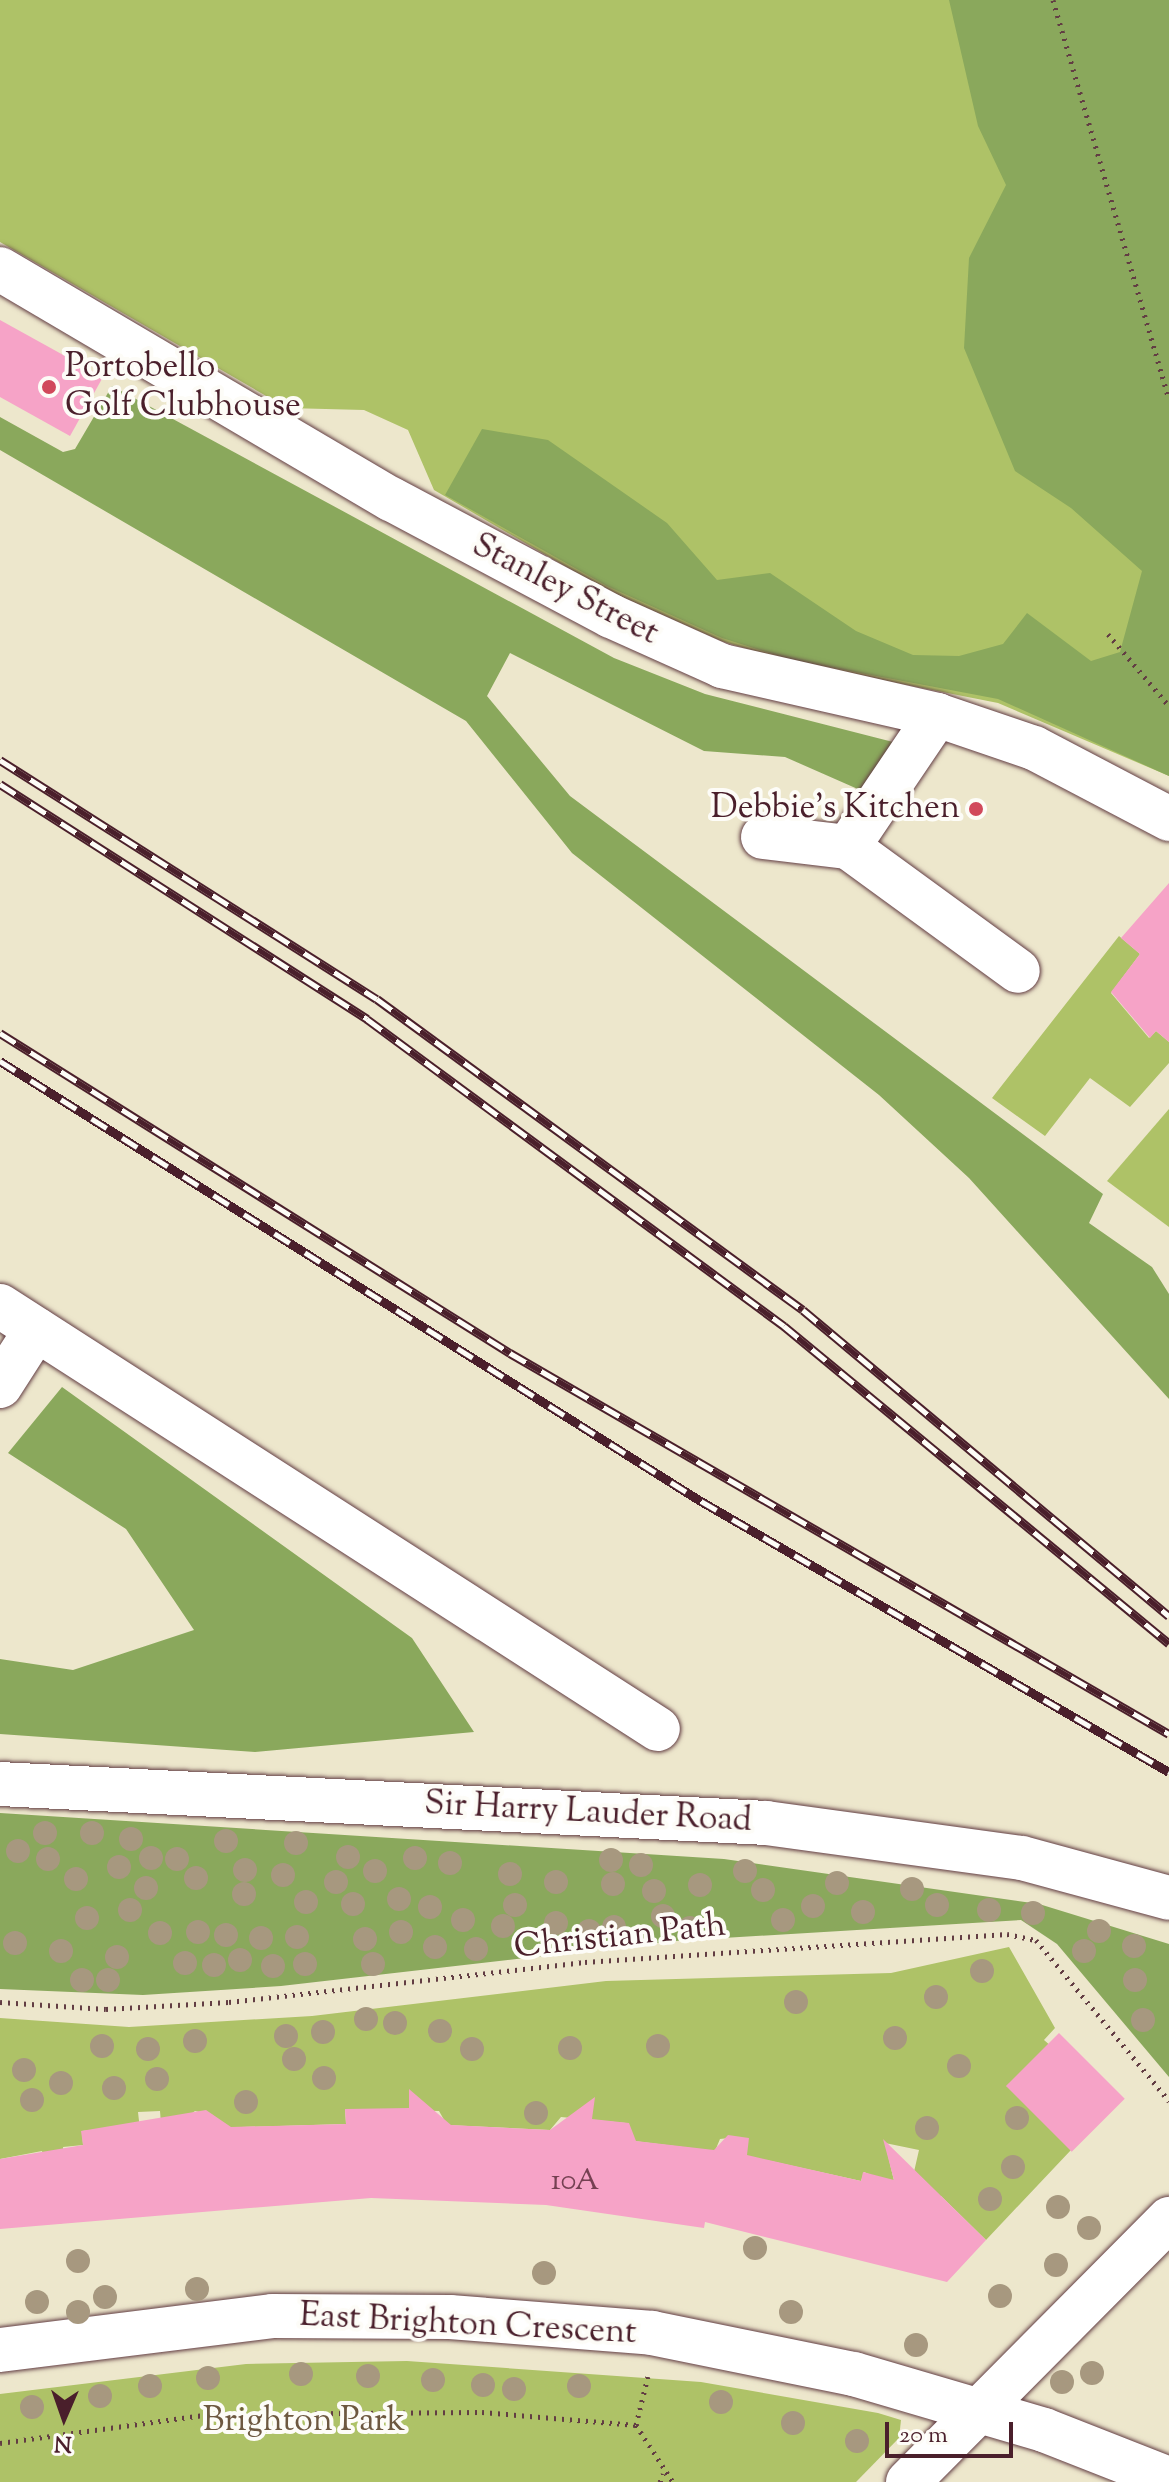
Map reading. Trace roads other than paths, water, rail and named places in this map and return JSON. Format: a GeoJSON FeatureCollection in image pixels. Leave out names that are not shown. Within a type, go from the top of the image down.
{"type":"FeatureCollection","features":[{"type":"Feature","properties":{"kind":"street","name":"Stanley Street"},"geometry":{"type":"LineString","coordinates":[[0,269],[403,506],[611,616],[722,666],[937,715],[1034,748],[1169,819]]}},
{"type":"Feature","properties":{"kind":"street"},"geometry":{"type":"LineString","coordinates":[[848,847],[937,715]]}},
{"type":"Feature","properties":{"kind":"street"},"geometry":{"type":"LineString","coordinates":[[763,837],[848,847],[1018,971]]}},
{"type":"Feature","properties":{"kind":"street"},"geometry":{"type":"LineString","coordinates":[[0,1306],[658,1729]]}},
{"type":"Feature","properties":{"kind":"street"},"geometry":{"type":"LineString","coordinates":[[0,1386],[36,1330]]}},
{"type":"Feature","properties":{"kind":"street","name":"Sir Harry Lauder Road"},"geometry":{"type":"LineString","coordinates":[[0,1784],[780,1824],[1022,1858],[1169,1898]]}},
{"type":"Feature","properties":{"kind":"street"},"geometry":{"type":"LineString","coordinates":[[908,2482],[1169,2219]]}},
{"type":"Feature","properties":{"kind":"street","name":"East Brighton Crescent"},"geometry":{"type":"LineString","coordinates":[[0,2350],[272,2316],[554,2323],[758,2351],[978,2410],[1169,2479]]}},
{"type":"Feature","properties":{"kind":"railway"},"geometry":{"type":"LineString","coordinates":[[0,760],[377,999],[803,1310],[1169,1616]]}},
{"type":"Feature","properties":{"kind":"railway"},"geometry":{"type":"LineString","coordinates":[[0,784],[367,1019],[784,1326],[1169,1643]]}},
{"type":"Feature","properties":{"kind":"railway"},"geometry":{"type":"LineString","coordinates":[[0,1033],[510,1353],[1169,1734]]}},
{"type":"Feature","properties":{"kind":"railway"},"geometry":{"type":"LineString","coordinates":[[0,1061],[701,1501],[1169,1772]]}},
{"type":"Feature","properties":{"kind":"place","name":"Portobello Golf Clubhouse"},"geometry":{"type":"Point","coordinates":[49,387]}},
{"type":"Feature","properties":{"kind":"place","name":"Debbie's Kitchen"},"geometry":{"type":"Point","coordinates":[976,809]}},
{"type":"Feature","properties":{"kind":"park label","name":"Brighton Park"},"geometry":{"type":"Point","coordinates":[304,2422]}}]}
